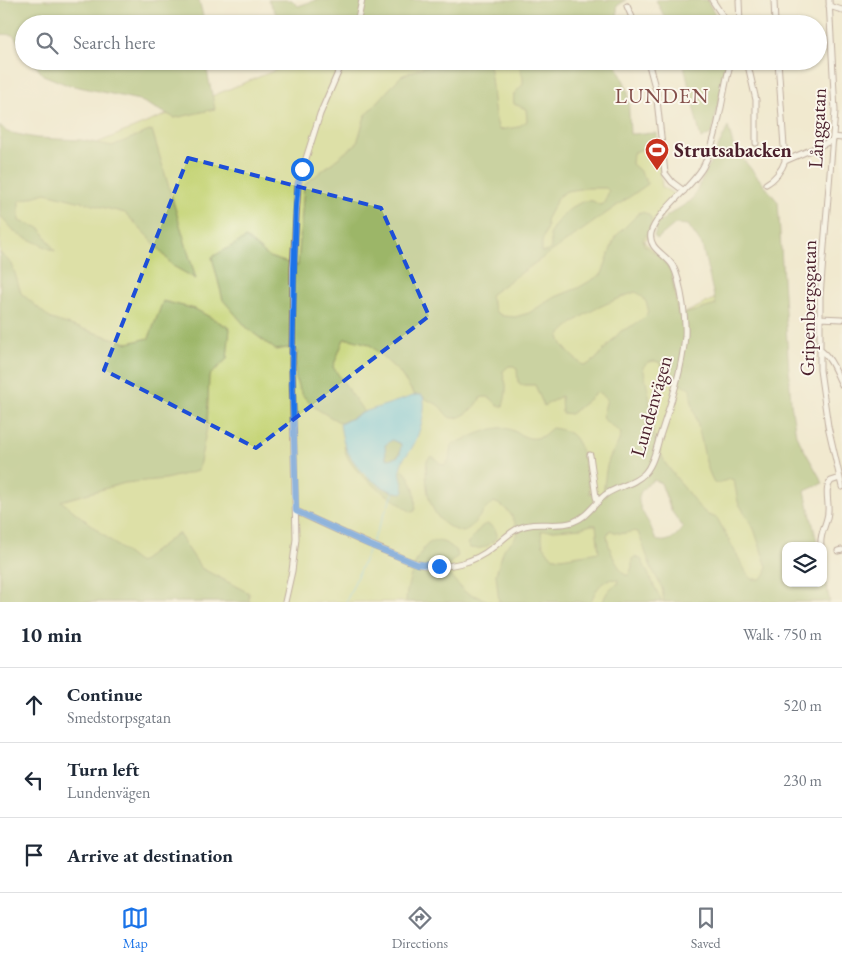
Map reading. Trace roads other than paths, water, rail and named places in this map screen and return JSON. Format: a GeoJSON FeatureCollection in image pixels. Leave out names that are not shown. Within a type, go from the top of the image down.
{"type":"FeatureCollection","features":[{"type":"Feature","properties":{"kind":"street"},"geometry":{"type":"LineString","coordinates":[[358,15],[362,0]]}},
{"type":"Feature","properties":{"kind":"street"},"geometry":{"type":"LineString","coordinates":[[712,0],[722,15]]}},
{"type":"Feature","properties":{"kind":"street"},"geometry":{"type":"LineString","coordinates":[[739,0],[740,15]]}},
{"type":"Feature","properties":{"kind":"street"},"geometry":{"type":"LineString","coordinates":[[774,0],[775,15]]}},
{"type":"Feature","properties":{"kind":"street"},"geometry":{"type":"LineString","coordinates":[[829,3],[842,10]]}},
{"type":"Feature","properties":{"kind":"street","name":"Långgatan"},"geometry":{"type":"LineString","coordinates":[[828,197],[835,89],[829,3]]}},
{"type":"Feature","properties":{"kind":"street"},"geometry":{"type":"LineString","coordinates":[[627,6],[631,15]]}},
{"type":"Feature","properties":{"kind":"street"},"geometry":{"type":"LineString","coordinates":[[285,602],[296,539],[292,369],[296,206],[300,176],[320,114],[339,70]]}},
{"type":"Feature","properties":{"kind":"street"},"geometry":{"type":"LineString","coordinates":[[650,70],[656,91],[665,173],[672,182],[684,191]]}},
{"type":"Feature","properties":{"kind":"street","name":"Lundenvägen"},"geometry":{"type":"LineString","coordinates":[[296,511],[417,564],[439,566],[458,564],[477,558],[520,526],[572,522],[586,515],[610,492],[636,481],[649,469],[674,393],[684,341],[685,323],[675,271],[666,257],[654,248],[651,238],[654,226],[700,172],[716,131],[729,70]]}},
{"type":"Feature","properties":{"kind":"street"},"geometry":{"type":"LineString","coordinates":[[749,70],[756,100],[756,143]]}},
{"type":"Feature","properties":{"kind":"street"},"geometry":{"type":"LineString","coordinates":[[766,184],[783,167],[785,161],[779,70]]}},
{"type":"Feature","properties":{"kind":"street"},"geometry":{"type":"LineString","coordinates":[[785,161],[833,138],[842,138]]}},
{"type":"Feature","properties":{"kind":"street","name":"Gripenbergsgatan"},"geometry":{"type":"LineString","coordinates":[[828,197],[819,318],[820,370],[824,402],[842,487]]}},
{"type":"Feature","properties":{"kind":"street"},"geometry":{"type":"LineString","coordinates":[[819,318],[842,319]]}},
{"type":"Feature","properties":{"kind":"street"},"geometry":{"type":"LineString","coordinates":[[820,350],[829,360],[842,385]]}},
{"type":"Feature","properties":{"kind":"street"},"geometry":{"type":"LineString","coordinates":[[590,455],[598,502]]}},
{"type":"Feature","properties":{"kind":"street"},"geometry":{"type":"LineString","coordinates":[[821,542],[828,511],[827,487],[831,481],[840,478]]}},
{"type":"Feature","properties":{"kind":"water"},"geometry":{"type":"Polygon","coordinates":[[[416,395],[422,395],[424,407],[419,431],[413,446],[401,464],[400,472],[404,491],[402,493],[384,488],[367,476],[353,460],[343,441],[340,424],[364,412],[416,395]],[[392,440],[385,445],[386,458],[397,457],[400,454],[401,444],[392,440]]]}},
{"type":"Feature","properties":{"kind":"waterway"},"geometry":{"type":"LineString","coordinates":[[372,542],[394,492]]}},
{"type":"Feature","properties":{"kind":"waterway"},"geometry":{"type":"LineString","coordinates":[[346,602],[369,549]]}},
{"type":"Feature","properties":{"kind":"place","name":"Strutsabacken"},"geometry":{"type":"Point","coordinates":[657,171]}},
{"type":"Feature","properties":{"kind":"district","name":"LUNDEN"},"geometry":{"type":"Point","coordinates":[662,96]}}]}
